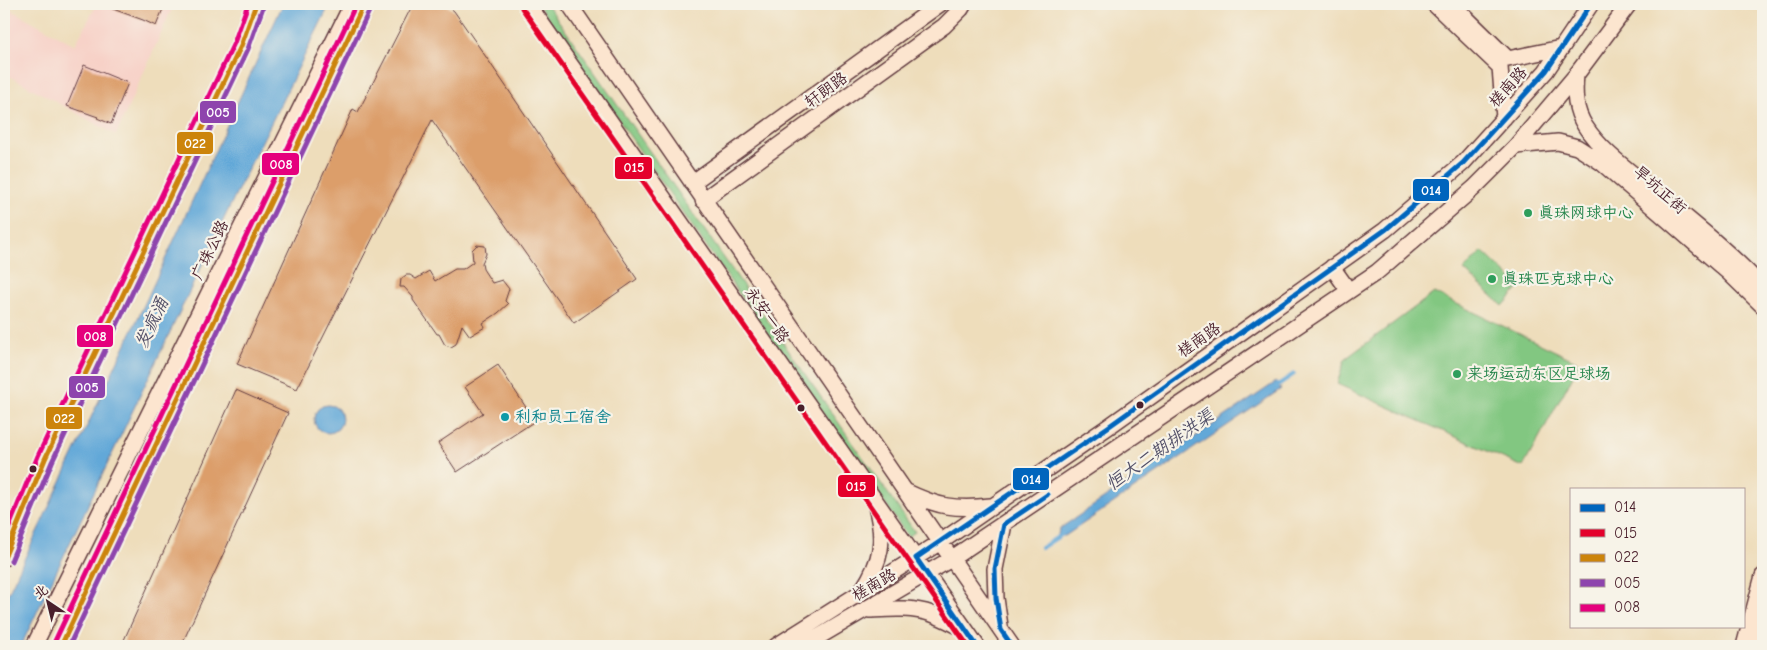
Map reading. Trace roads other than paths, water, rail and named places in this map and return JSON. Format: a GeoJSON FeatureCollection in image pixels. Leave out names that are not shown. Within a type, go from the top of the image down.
{"type":"FeatureCollection","features":[{"type":"Feature","properties":{"kind":"main road"},"geometry":{"type":"LineString","coordinates":[[4,558],[45,459],[241,46],[256,4]]}},
{"type":"Feature","properties":{"kind":"main road","name":"广珠公路"},"geometry":{"type":"LineString","coordinates":[[34,646],[352,4]]}},
{"type":"Feature","properties":{"kind":"main road"},"geometry":{"type":"LineString","coordinates":[[61,646],[364,4]]}},
{"type":"Feature","properties":{"kind":"main road","name":"永安一路"},"geometry":{"type":"LineString","coordinates":[[528,4],[977,646]]}},
{"type":"Feature","properties":{"kind":"main road","name":"永安一路"},"geometry":{"type":"LineString","coordinates":[[568,4],[1012,646]]}},
{"type":"Feature","properties":{"kind":"main road","name":"轩朗路"},"geometry":{"type":"LineString","coordinates":[[692,183],[940,4]]}},
{"type":"Feature","properties":{"kind":"main road","name":"轩朗路"},"geometry":{"type":"LineString","coordinates":[[703,200],[944,26],[964,4]]}},
{"type":"Feature","properties":{"kind":"main road"},"geometry":{"type":"LineString","coordinates":[[1434,4],[1500,67],[1504,118]]}},
{"type":"Feature","properties":{"kind":"main road"},"geometry":{"type":"LineString","coordinates":[[1452,4],[1508,59],[1561,48]]}},
{"type":"Feature","properties":{"kind":"main road","name":"槎南路"},"geometry":{"type":"LineString","coordinates":[[776,646],[939,543],[1108,427],[1385,230],[1463,163],[1546,71],[1591,4]]}},
{"type":"Feature","properties":{"kind":"main road","name":"槎南路"},"geometry":{"type":"LineString","coordinates":[[803,646],[951,559],[1377,272],[1474,188],[1516,146],[1576,75],[1629,4]]}},
{"type":"Feature","properties":{"kind":"main road","name":"旱坑正街"},"geometry":{"type":"LineString","coordinates":[[1576,75],[1574,92],[1576,106],[1586,127],[1607,152],[1736,259],[1763,288]]}},
{"type":"Feature","properties":{"kind":"main road","name":"旱坑正街"},"geometry":{"type":"LineString","coordinates":[[1516,146],[1558,142],[1577,146],[1602,163],[1640,195],[1729,273],[1763,306]]}},
{"type":"Feature","properties":{"kind":"main road"},"geometry":{"type":"LineString","coordinates":[[1332,267],[1349,291]]}},
{"type":"Feature","properties":{"kind":"main road"},"geometry":{"type":"LineString","coordinates":[[903,490],[925,501],[944,507],[993,506]]}},
{"type":"Feature","properties":{"kind":"main road"},"geometry":{"type":"LineString","coordinates":[[860,593],[871,577],[879,559],[882,541],[875,500]]}},
{"type":"Feature","properties":{"kind":"main road"},"geometry":{"type":"LineString","coordinates":[[1001,630],[996,598],[995,569],[1004,524]]}},
{"type":"Feature","properties":{"kind":"main road"},"geometry":{"type":"LineString","coordinates":[[1744,646],[1763,576]]}},
{"type":"Feature","properties":{"kind":"main road"},"geometry":{"type":"LineString","coordinates":[[865,610],[892,608],[912,610],[932,614],[965,629]]}},
{"type":"Feature","properties":{"kind":"main road"},"geometry":{"type":"LineString","coordinates":[[1755,646],[1763,615]]}},
{"type":"Feature","properties":{"kind":"water","name":"发疯涌"},"geometry":{"type":"Polygon","coordinates":[[[283,4],[330,4],[231,204],[21,646],[4,646],[4,602],[283,4]]]}},
{"type":"Feature","properties":{"kind":"water"},"geometry":{"type":"Polygon","coordinates":[[[1276,382],[1281,389],[1065,536],[1058,535],[1059,529],[1276,382]]]}},
{"type":"Feature","properties":{"kind":"water"},"geometry":{"type":"Polygon","coordinates":[[[328,405],[338,409],[342,419],[338,429],[328,433],[318,429],[314,419],[318,409],[328,405]]]}},
{"type":"Feature","properties":{"kind":"waterway","name":"恒大二期排洪渠"},"geometry":{"type":"LineString","coordinates":[[1275,387],[1294,374]]}},
{"type":"Feature","properties":{"kind":"waterway","name":"恒大二期排洪渠"},"geometry":{"type":"LineString","coordinates":[[1041,548],[1064,533]]}},
{"type":"Feature","properties":{"kind":"place","name":"真珠网球中心"},"geometry":{"type":"Point","coordinates":[1528,213]}},
{"type":"Feature","properties":{"kind":"place","name":"真珠匹克球中心"},"geometry":{"type":"Point","coordinates":[1492,279]}},
{"type":"Feature","properties":{"kind":"place","name":"来场运动东区足球场"},"geometry":{"type":"Point","coordinates":[1457,374]}},
{"type":"Feature","properties":{"kind":"place","name":"利和员工宿舍"},"geometry":{"type":"Point","coordinates":[505,417]}}]}
